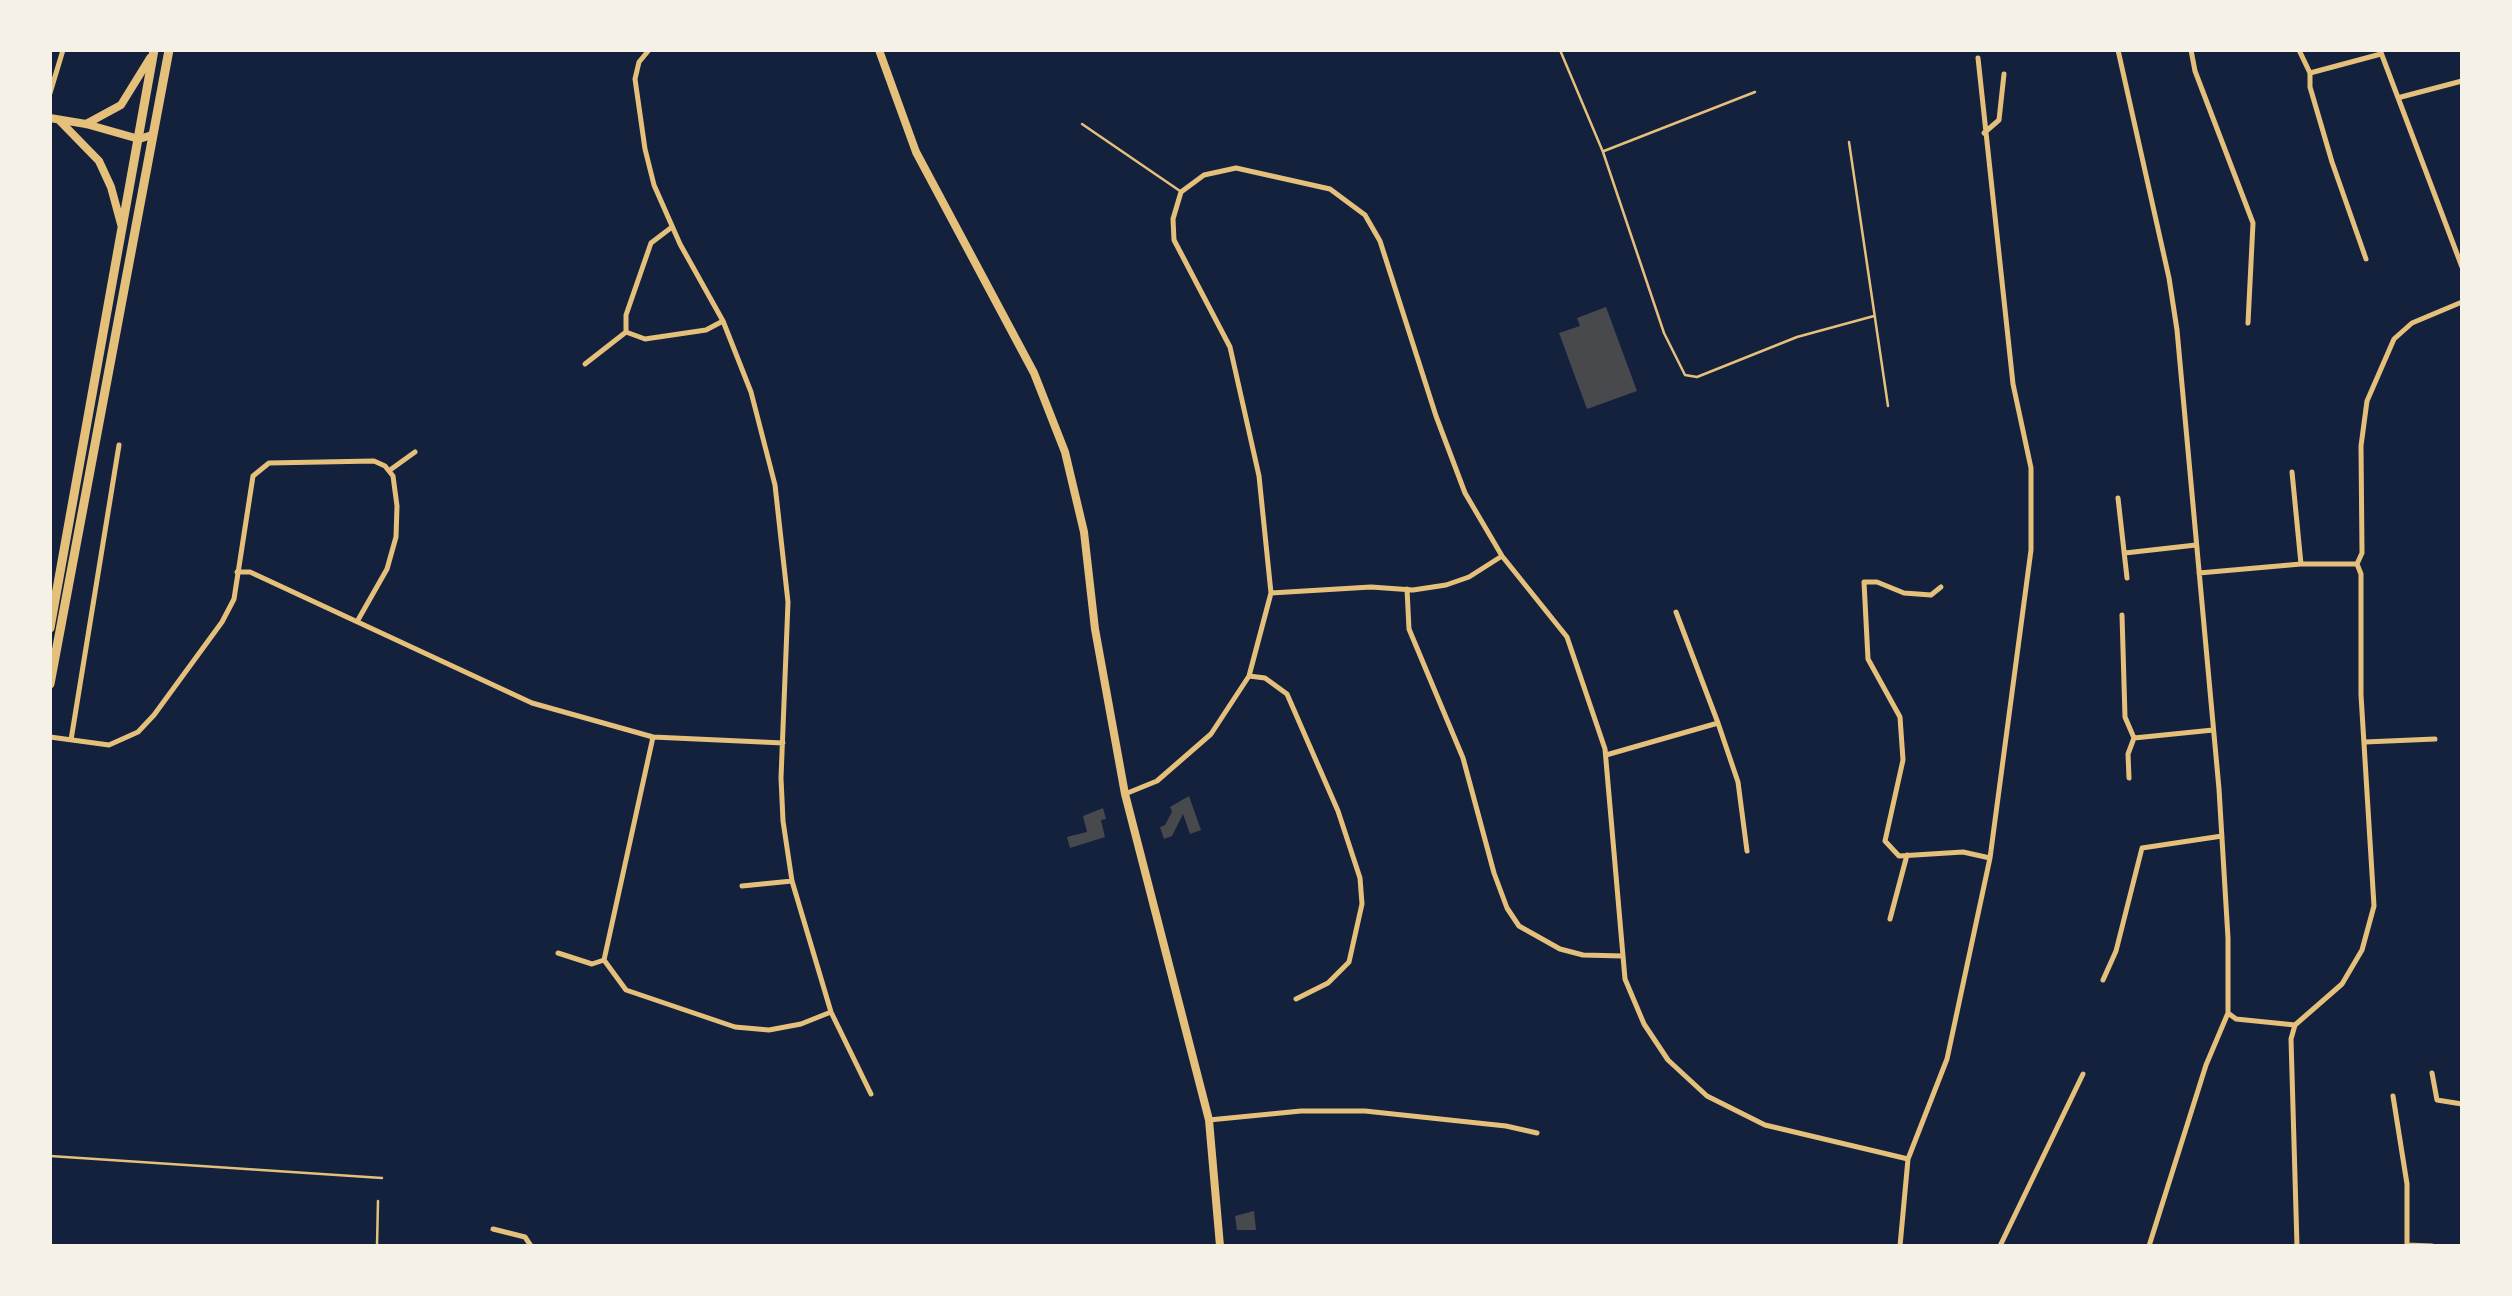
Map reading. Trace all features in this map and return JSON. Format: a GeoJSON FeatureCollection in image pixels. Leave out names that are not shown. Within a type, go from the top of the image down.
{"type":"FeatureCollection","features":[{"type":"Feature","properties":{"kind":"main road"},"geometry":{"type":"LineString","coordinates":[[50,684],[169,50]]}},
{"type":"Feature","properties":{"kind":"main road"},"geometry":{"type":"LineString","coordinates":[[50,628],[154,52]]}},
{"type":"Feature","properties":{"kind":"street"},"geometry":{"type":"LineString","coordinates":[[50,93],[62,50]]}},
{"type":"Feature","properties":{"kind":"street"},"geometry":{"type":"LineString","coordinates":[[649,50],[639,62],[635,80],[654,185],[672,228],[723,321],[751,392],[775,485],[788,602],[783,821],[792,880],[832,1012],[871,1094]]}},
{"type":"Feature","properties":{"kind":"street"},"geometry":{"type":"LineString","coordinates":[[879,50],[916,152],[1034,373],[1066,452],[1084,532],[1095,628],[1125,794],[1209,1120],[1220,1246]]}},
{"type":"Feature","properties":{"kind":"street"},"geometry":{"type":"LineString","coordinates":[[2118,50],[2177,330],[2228,938],[2228,1012],[2206,1065],[2149,1246]]}},
{"type":"Feature","properties":{"kind":"street"},"geometry":{"type":"LineString","coordinates":[[2191,50],[2195,72],[2254,223],[2248,323]]}},
{"type":"Feature","properties":{"kind":"street"},"geometry":{"type":"LineString","coordinates":[[2299,50],[2310,73],[2310,86],[2332,162],[2366,259]]}},
{"type":"Feature","properties":{"kind":"street"},"geometry":{"type":"LineString","coordinates":[[86,124],[122,104],[154,52]]}},
{"type":"Feature","properties":{"kind":"street"},"geometry":{"type":"LineString","coordinates":[[2310,73],[2381,52],[2462,267]]}},
{"type":"Feature","properties":{"kind":"street"},"geometry":{"type":"LineString","coordinates":[[1900,1246],[1908,1160],[1947,1059],[1990,858],[2031,550],[2031,468],[2013,384],[1978,58]]}},
{"type":"Feature","properties":{"kind":"street"},"geometry":{"type":"LineString","coordinates":[[1984,133],[1999,120],[2004,74]]}},
{"type":"Feature","properties":{"kind":"street"},"geometry":{"type":"LineString","coordinates":[[2400,97],[2462,81]]}},
{"type":"Feature","properties":{"kind":"street"},"geometry":{"type":"LineString","coordinates":[[55,119],[139,139],[152,135]]}},
{"type":"Feature","properties":{"kind":"street"},"geometry":{"type":"LineString","coordinates":[[55,119],[99,161],[122,228]]}},
{"type":"Feature","properties":{"kind":"street"},"geometry":{"type":"LineString","coordinates":[[1125,794],[1158,781],[1211,734],[1250,676],[1271,593],[1259,476],[1230,347],[1174,240],[1173,218],[1181,192],[1204,174],[1236,168],[1330,189],[1364,215],[1380,241],[1436,416],[1466,493],[1502,556],[1566,637],[1606,755],[1626,979],[1644,1024],[1668,1060],[1707,1096],[1766,1125],[1908,1160]]}},
{"type":"Feature","properties":{"kind":"street"},"geometry":{"type":"LineString","coordinates":[[626,332],[626,315],[651,243],[672,228]]}},
{"type":"Feature","properties":{"kind":"street"},"geometry":{"type":"LineString","coordinates":[[2297,1246],[2291,1040],[2295,1026],[2342,984],[2362,950],[2374,906],[2361,695],[2361,574],[2357,564],[2362,553],[2360,446],[2368,401],[2394,339],[2412,323],[2462,302]]}},
{"type":"Feature","properties":{"kind":"street"},"geometry":{"type":"LineString","coordinates":[[626,332],[645,338],[706,330],[723,321]]}},
{"type":"Feature","properties":{"kind":"street"},"geometry":{"type":"LineString","coordinates":[[585,364],[626,332]]}},
{"type":"Feature","properties":{"kind":"street"},"geometry":{"type":"LineString","coordinates":[[71,740],[119,445]]}},
{"type":"Feature","properties":{"kind":"street"},"geometry":{"type":"LineString","coordinates":[[390,470],[415,452]]}},
{"type":"Feature","properties":{"kind":"street"},"geometry":{"type":"LineString","coordinates":[[50,737],[98,745],[121,742],[138,732],[154,715],[234,600],[253,476],[263,465],[374,461],[390,470],[397,506],[396,537],[386,569],[358,620]]}},
{"type":"Feature","properties":{"kind":"street"},"geometry":{"type":"LineString","coordinates":[[2292,472],[2301,564]]}},
{"type":"Feature","properties":{"kind":"street"},"geometry":{"type":"LineString","coordinates":[[2118,498],[2126,578]]}},
{"type":"Feature","properties":{"kind":"street"},"geometry":{"type":"LineString","coordinates":[[2125,553],[2196,545]]}},
{"type":"Feature","properties":{"kind":"street"},"geometry":{"type":"LineString","coordinates":[[1271,593],[1407,590],[1456,582],[1502,556]]}},
{"type":"Feature","properties":{"kind":"street"},"geometry":{"type":"LineString","coordinates":[[2199,574],[2301,564],[2357,564]]}},
{"type":"Feature","properties":{"kind":"street"},"geometry":{"type":"LineString","coordinates":[[237,572],[250,572],[532,703],[652,736],[783,743]]}},
{"type":"Feature","properties":{"kind":"street"},"geometry":{"type":"LineString","coordinates":[[1941,587],[1931,596],[1864,582],[1868,658],[1900,718],[1903,760],[1885,841],[1899,856],[1963,852],[1990,858]]}},
{"type":"Feature","properties":{"kind":"street"},"geometry":{"type":"LineString","coordinates":[[1407,590],[1409,629],[1463,758],[1507,908],[1519,926],[1560,949],[1583,955],[1623,956]]}},
{"type":"Feature","properties":{"kind":"street"},"geometry":{"type":"LineString","coordinates":[[1676,612],[1738,782],[1747,852]]}},
{"type":"Feature","properties":{"kind":"street"},"geometry":{"type":"LineString","coordinates":[[2122,615],[2125,717],[2134,738],[2128,754],[2128,778]]}},
{"type":"Feature","properties":{"kind":"street"},"geometry":{"type":"LineString","coordinates":[[1250,676],[1266,678],[1287,694],[1338,812],[1360,878],[1362,904],[1348,962],[1328,984],[1296,999]]}},
{"type":"Feature","properties":{"kind":"street"},"geometry":{"type":"LineString","coordinates":[[1606,755],[1718,723]]}},
{"type":"Feature","properties":{"kind":"street"},"geometry":{"type":"LineString","coordinates":[[2134,738],[2213,730]]}},
{"type":"Feature","properties":{"kind":"street"},"geometry":{"type":"LineString","coordinates":[[652,736],[604,960],[626,990],[735,1027],[769,1030],[801,1024],[832,1012]]}},
{"type":"Feature","properties":{"kind":"street"},"geometry":{"type":"LineString","coordinates":[[2365,742],[2435,740]]}},
{"type":"Feature","properties":{"kind":"street"},"geometry":{"type":"LineString","coordinates":[[2103,980],[2116,951],[2142,848],[2222,836]]}},
{"type":"Feature","properties":{"kind":"street"},"geometry":{"type":"LineString","coordinates":[[1890,919],[1907,854]]}},
{"type":"Feature","properties":{"kind":"street"},"geometry":{"type":"LineString","coordinates":[[742,886],[792,880]]}},
{"type":"Feature","properties":{"kind":"street"},"geometry":{"type":"LineString","coordinates":[[558,953],[592,964],[604,960]]}},
{"type":"Feature","properties":{"kind":"street"},"geometry":{"type":"LineString","coordinates":[[2228,1012],[2236,1019],[2295,1026]]}},
{"type":"Feature","properties":{"kind":"street"},"geometry":{"type":"LineString","coordinates":[[2432,1073],[2437,1100],[2462,1104]]}},
{"type":"Feature","properties":{"kind":"street"},"geometry":{"type":"LineString","coordinates":[[2000,1246],[2083,1074]]}},
{"type":"Feature","properties":{"kind":"street"},"geometry":{"type":"LineString","coordinates":[[2393,1096],[2407,1184],[2407,1246],[2432,1246]]}},
{"type":"Feature","properties":{"kind":"street"},"geometry":{"type":"LineString","coordinates":[[1209,1120],[1284,1112],[1365,1111],[1506,1126],[1537,1133]]}},
{"type":"Feature","properties":{"kind":"street"},"geometry":{"type":"LineString","coordinates":[[494,1229],[525,1238],[531,1246]]}},
{"type":"Feature","properties":{"kind":"lane"},"geometry":{"type":"LineString","coordinates":[[1560,50],[1603,152],[1664,332],[1685,375],[1697,377],[1797,337],[1874,316]]}},
{"type":"Feature","properties":{"kind":"lane"},"geometry":{"type":"LineString","coordinates":[[1603,152],[1754,92]]}},
{"type":"Feature","properties":{"kind":"lane"},"geometry":{"type":"LineString","coordinates":[[1082,124],[1181,192]]}},
{"type":"Feature","properties":{"kind":"lane"},"geometry":{"type":"LineString","coordinates":[[1850,142],[1888,406]]}},
{"type":"Feature","properties":{"kind":"lane"},"geometry":{"type":"LineString","coordinates":[[50,1156],[382,1178]]}},
{"type":"Feature","properties":{"kind":"lane"},"geometry":{"type":"LineString","coordinates":[[377,1246],[378,1200]]}},
{"type":"Feature","properties":{"kind":"building"},"geometry":{"type":"Polygon","coordinates":[[[1606,307],[1637,391],[1587,409],[1559,333],[1580,326],[1577,318],[1606,307]]]}},
{"type":"Feature","properties":{"kind":"building"},"geometry":{"type":"Polygon","coordinates":[[[1189,796],[1201,830],[1190,834],[1183,814],[1172,836],[1164,839],[1160,827],[1172,812],[1170,807],[1189,796]]]}},
{"type":"Feature","properties":{"kind":"building"},"geometry":{"type":"Polygon","coordinates":[[[1103,808],[1105,837],[1070,848],[1067,837],[1087,832],[1083,816],[1103,808]]]}},
{"type":"Feature","properties":{"kind":"building"},"geometry":{"type":"Polygon","coordinates":[[[1254,1211],[1256,1230],[1237,1230],[1235,1216],[1254,1211]]]}}]}
